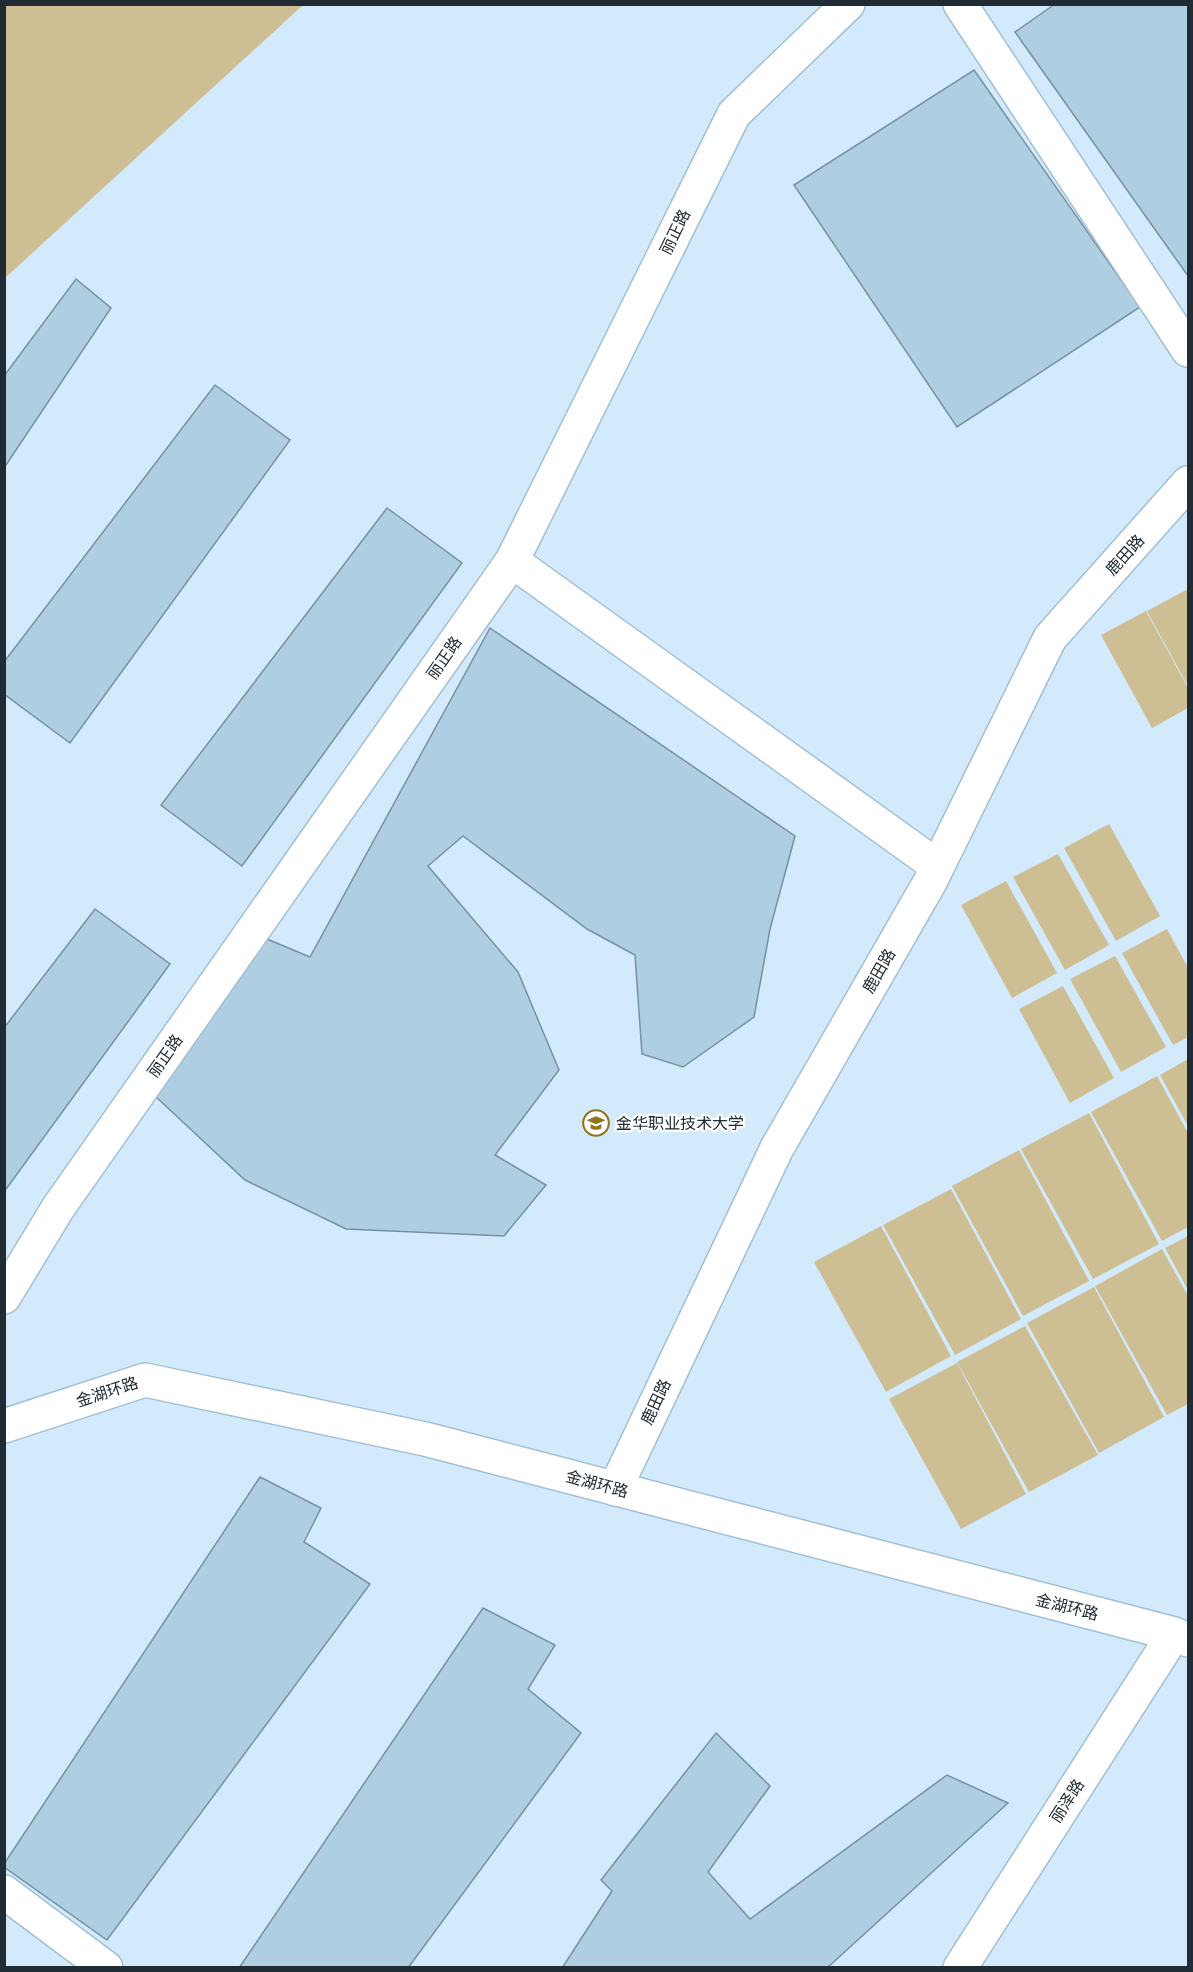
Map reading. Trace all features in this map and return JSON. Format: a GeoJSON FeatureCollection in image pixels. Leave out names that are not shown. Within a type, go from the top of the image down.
{"type":"FeatureCollection","features":[{"type":"Feature","properties":{"kind":"street","name":"丽正路"},"geometry":{"type":"LineString","coordinates":[[4,1297],[58,1208],[512,561],[734,114],[848,4]]}},
{"type":"Feature","properties":{"kind":"street"},"geometry":{"type":"LineString","coordinates":[[960,4],[1188,350]]}},
{"type":"Feature","properties":{"kind":"street","name":"鹿田路"},"geometry":{"type":"LineString","coordinates":[[615,1489],[777,1148],[937,866],[1050,638],[1188,483]]}},
{"type":"Feature","properties":{"kind":"street"},"geometry":{"type":"LineString","coordinates":[[512,561],[937,866]]}},
{"type":"Feature","properties":{"kind":"street","name":"金湖环路"},"geometry":{"type":"LineString","coordinates":[[4,1426],[145,1380],[425,1439],[1181,1637]]}},
{"type":"Feature","properties":{"kind":"street","name":"丽泽路"},"geometry":{"type":"LineString","coordinates":[[960,1968],[1181,1637]]}},
{"type":"Feature","properties":{"kind":"street"},"geometry":{"type":"LineString","coordinates":[[4,1892],[106,1968]]}},
{"type":"Feature","properties":{"kind":"shaded area"},"geometry":{"type":"Polygon","coordinates":[[[5,4],[303,4],[303,5],[5,278],[5,4]]]}},
{"type":"Feature","properties":{"kind":"shaded area"},"geometry":{"type":"Polygon","coordinates":[[[1188,589],[1188,686],[1147,611],[1188,589]]]}},
{"type":"Feature","properties":{"kind":"shaded area"},"geometry":{"type":"Polygon","coordinates":[[[1146,611],[1188,688],[1188,708],[1152,728],[1101,635],[1146,611]]]}},
{"type":"Feature","properties":{"kind":"shaded area"},"geometry":{"type":"Polygon","coordinates":[[[1109,824],[1160,916],[1116,941],[1064,848],[1109,824]]]}},
{"type":"Feature","properties":{"kind":"shaded area"},"geometry":{"type":"Polygon","coordinates":[[[1058,854],[1109,945],[1065,970],[1013,877],[1058,854]]]}},
{"type":"Feature","properties":{"kind":"shaded area"},"geometry":{"type":"Polygon","coordinates":[[[1006,881],[1057,973],[1012,998],[961,905],[1006,881]]]}},
{"type":"Feature","properties":{"kind":"shaded area"},"geometry":{"type":"Polygon","coordinates":[[[1167,929],[1188,968],[1188,1037],[1173,1045],[1122,953],[1167,929]]]}},
{"type":"Feature","properties":{"kind":"shaded area"},"geometry":{"type":"Polygon","coordinates":[[[1115,956],[1166,1047],[1121,1072],[1070,979],[1115,956]]]}},
{"type":"Feature","properties":{"kind":"shaded area"},"geometry":{"type":"Polygon","coordinates":[[[1063,986],[1114,1078],[1070,1103],[1019,1009],[1063,986]]]}},
{"type":"Feature","properties":{"kind":"shaded area"},"geometry":{"type":"Polygon","coordinates":[[[1188,1059],[1188,1126],[1160,1075],[1188,1059]]]}},
{"type":"Feature","properties":{"kind":"shaded area"},"geometry":{"type":"Polygon","coordinates":[[[1157,1076],[1188,1133],[1188,1227],[1162,1241],[1091,1112],[1157,1076]]]}},
{"type":"Feature","properties":{"kind":"shaded area"},"geometry":{"type":"Polygon","coordinates":[[[1089,1113],[1159,1244],[1093,1279],[1021,1149],[1089,1113]]]}},
{"type":"Feature","properties":{"kind":"shaded area"},"geometry":{"type":"Polygon","coordinates":[[[1019,1150],[1089,1281],[1023,1316],[952,1186],[1019,1150]]]}},
{"type":"Feature","properties":{"kind":"shaded area"},"geometry":{"type":"Polygon","coordinates":[[[951,1189],[1021,1319],[955,1355],[883,1225],[951,1189]]]}},
{"type":"Feature","properties":{"kind":"shaded area"},"geometry":{"type":"Polygon","coordinates":[[[881,1226],[951,1356],[886,1392],[814,1262],[881,1226]]]}},
{"type":"Feature","properties":{"kind":"shaded area"},"geometry":{"type":"Polygon","coordinates":[[[1188,1236],[1188,1290],[1165,1248],[1188,1236]]]}},
{"type":"Feature","properties":{"kind":"shaded area"},"geometry":{"type":"Polygon","coordinates":[[[1162,1249],[1188,1296],[1188,1404],[1167,1415],[1095,1286],[1162,1249]]]}},
{"type":"Feature","properties":{"kind":"shaded area"},"geometry":{"type":"Polygon","coordinates":[[[1094,1287],[1164,1417],[1099,1453],[1027,1323],[1094,1287]]]}},
{"type":"Feature","properties":{"kind":"shaded area"},"geometry":{"type":"Polygon","coordinates":[[[1025,1326],[1098,1455],[1029,1492],[957,1362],[1025,1326]]]}},
{"type":"Feature","properties":{"kind":"shaded area"},"geometry":{"type":"Polygon","coordinates":[[[957,1363],[1026,1494],[961,1529],[889,1399],[957,1363]]]}},
{"type":"Feature","properties":{"kind":"building"},"geometry":{"type":"Polygon","coordinates":[[[1055,4],[1188,4],[1188,276],[1015,32],[1055,4]]]}},
{"type":"Feature","properties":{"kind":"building"},"geometry":{"type":"Polygon","coordinates":[[[974,70],[1140,307],[957,427],[794,185],[974,70]]]}},
{"type":"Feature","properties":{"kind":"building"},"geometry":{"type":"Polygon","coordinates":[[[76,279],[111,308],[4,468],[4,376],[76,279]]]}},
{"type":"Feature","properties":{"kind":"building"},"geometry":{"type":"Polygon","coordinates":[[[215,385],[290,440],[70,743],[4,694],[4,662],[215,385]]]}},
{"type":"Feature","properties":{"kind":"building"},"geometry":{"type":"Polygon","coordinates":[[[387,508],[462,563],[242,866],[161,805],[387,508]]]}},
{"type":"Feature","properties":{"kind":"building"},"geometry":{"type":"Polygon","coordinates":[[[490,628],[795,836],[770,929],[754,1017],[683,1067],[642,1054],[635,955],[587,929],[463,836],[428,866],[518,972],[559,1070],[495,1155],[546,1185],[504,1236],[346,1229],[245,1180],[155,1096],[267,939],[310,957],[490,628]]]}},
{"type":"Feature","properties":{"kind":"building"},"geometry":{"type":"Polygon","coordinates":[[[95,909],[170,964],[4,1192],[4,1028],[95,909]]]}},
{"type":"Feature","properties":{"kind":"building"},"geometry":{"type":"Polygon","coordinates":[[[260,1477],[321,1508],[304,1542],[370,1584],[107,1940],[4,1867],[4,1864],[260,1477]]]}},
{"type":"Feature","properties":{"kind":"building"},"geometry":{"type":"Polygon","coordinates":[[[483,1608],[555,1645],[528,1689],[581,1733],[408,1968],[239,1968],[483,1608]]]}},
{"type":"Feature","properties":{"kind":"building"},"geometry":{"type":"Polygon","coordinates":[[[716,1733],[770,1786],[708,1872],[750,1919],[947,1775],[1008,1803],[827,1968],[562,1968],[612,1891],[601,1880],[716,1733]]]}},
{"type":"Feature","properties":{"kind":"place","name":"金华职业技术大学"},"geometry":{"type":"Point","coordinates":[596,1123]}}]}
